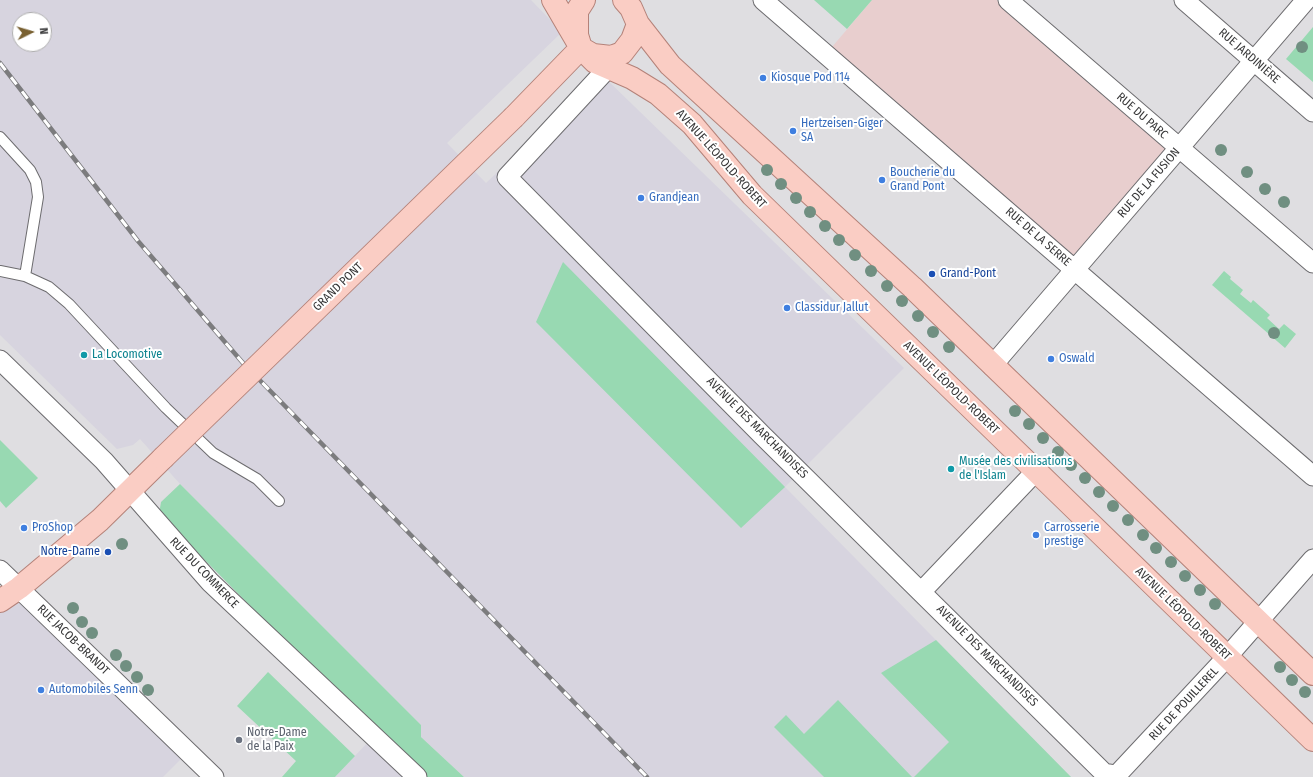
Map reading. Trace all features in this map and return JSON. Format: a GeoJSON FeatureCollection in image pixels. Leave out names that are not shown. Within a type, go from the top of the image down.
{"type":"FeatureCollection","features":[{"type":"Feature","properties":{"kind":"main road","name":"AVENUE LÉOPOLD-ROBERT"},"geometry":{"type":"LineString","coordinates":[[553,0],[581,48],[595,62],[607,69],[632,78],[658,94],[692,124],[752,195],[1313,740]]}},
{"type":"Feature","properties":{"kind":"main road"},"geometry":{"type":"LineString","coordinates":[[584,0],[580,6],[576,18],[577,35],[581,48],[593,55],[604,58],[616,56],[629,45],[638,24]]}},
{"type":"Feature","properties":{"kind":"main road"},"geometry":{"type":"LineString","coordinates":[[624,0],[631,8],[638,24],[670,64],[912,287],[992,366],[1313,674]]}},
{"type":"Feature","properties":{"kind":"main road","name":"GRAND PONT"},"geometry":{"type":"LineString","coordinates":[[0,601],[19,588],[100,520],[129,490],[514,116],[581,48]]}},
{"type":"Feature","properties":{"kind":"street","name":"RUE DE LA SERRE"},"geometry":{"type":"LineString","coordinates":[[763,0],[1313,476]]}},
{"type":"Feature","properties":{"kind":"street","name":"RUE DU PARC"},"geometry":{"type":"LineString","coordinates":[[1008,0],[1313,263]]}},
{"type":"Feature","properties":{"kind":"street","name":"RUE JARDINIÈRE"},"geometry":{"type":"LineString","coordinates":[[1184,0],[1313,112]]}},
{"type":"Feature","properties":{"kind":"street","name":"RUE DE LA FUSION"},"geometry":{"type":"LineString","coordinates":[[992,366],[1306,0]]}},
{"type":"Feature","properties":{"kind":"street","name":"AVENUE DES MARCHANDISES"},"geometry":{"type":"LineString","coordinates":[[607,69],[507,177],[1104,773],[1117,776]]}},
{"type":"Feature","properties":{"kind":"street","name":"RUE DU COMMERCE"},"geometry":{"type":"LineString","coordinates":[[0,360],[104,461],[210,582],[417,777]]}},
{"type":"Feature","properties":{"kind":"street"},"geometry":{"type":"LineString","coordinates":[[921,592],[1036,471]]}},
{"type":"Feature","properties":{"kind":"street","name":"RUE DE POUILLEREL"},"geometry":{"type":"LineString","coordinates":[[1117,776],[1227,657],[1313,559]]}},
{"type":"Feature","properties":{"kind":"street","name":"RUE JACOB-BRANDT"},"geometry":{"type":"LineString","coordinates":[[0,570],[214,777]]}},
{"type":"Feature","properties":{"kind":"lane"},"geometry":{"type":"LineString","coordinates":[[0,137],[30,170],[36,182],[38,197],[25,276]]}},
{"type":"Feature","properties":{"kind":"lane"},"geometry":{"type":"LineString","coordinates":[[0,271],[25,276],[49,287],[69,304],[166,408],[213,453],[256,479],[279,501]]}},
{"type":"Feature","properties":{"kind":"shaded area"},"geometry":{"type":"Polygon","coordinates":[[[0,0],[531,0],[562,32],[447,143],[486,183],[601,74],[904,368],[785,487],[1071,777],[464,777],[421,737],[421,725],[180,484],[140,439],[133,445],[117,449],[0,335],[0,0]]]}},
{"type":"Feature","properties":{"kind":"shaded area"},"geometry":{"type":"Polygon","coordinates":[[[872,0],[997,0],[1171,149],[1074,262],[832,47],[872,0]]]}},
{"type":"Feature","properties":{"kind":"shaded area"},"geometry":{"type":"Polygon","coordinates":[[[28,588],[193,747],[163,777],[0,777],[0,589],[28,588]]]}},
{"type":"Feature","properties":{"kind":"shaded area"},"geometry":{"type":"Polygon","coordinates":[[[370,740],[407,777],[335,777],[370,740]]]}},
{"type":"Feature","properties":{"kind":"green space"},"geometry":{"type":"Polygon","coordinates":[[[814,0],[872,0],[847,29],[814,0]]]}},
{"type":"Feature","properties":{"kind":"green space"},"geometry":{"type":"Polygon","coordinates":[[[1313,27],[1313,82],[1286,59],[1313,27]]]}},
{"type":"Feature","properties":{"kind":"green space"},"geometry":{"type":"Polygon","coordinates":[[[563,262],[785,487],[741,528],[536,322],[563,262]]]}},
{"type":"Feature","properties":{"kind":"green space"},"geometry":{"type":"Polygon","coordinates":[[[1224,271],[1231,277],[1230,279],[1243,290],[1240,294],[1251,303],[1253,300],[1270,315],[1267,318],[1279,329],[1284,324],[1296,334],[1285,348],[1212,285],[1224,271]]]}},
{"type":"Feature","properties":{"kind":"green space"},"geometry":{"type":"Polygon","coordinates":[[[0,440],[38,478],[6,508],[0,501],[0,440]]]}},
{"type":"Feature","properties":{"kind":"green space"},"geometry":{"type":"Polygon","coordinates":[[[180,484],[421,725],[421,737],[464,777],[426,777],[310,666],[159,514],[161,502],[180,484]]]}},
{"type":"Feature","properties":{"kind":"green space"},"geometry":{"type":"Polygon","coordinates":[[[936,640],[1071,777],[914,777],[949,742],[881,673],[936,640]]]}},
{"type":"Feature","properties":{"kind":"green space"},"geometry":{"type":"Polygon","coordinates":[[[268,672],[355,756],[335,777],[282,777],[296,761],[237,706],[268,672]]]}},
{"type":"Feature","properties":{"kind":"green space"},"geometry":{"type":"Polygon","coordinates":[[[838,700],[912,777],[824,777],[774,727],[786,715],[804,734],[838,700]]]}},
{"type":"Feature","properties":{"kind":"railway"},"geometry":{"type":"LineString","coordinates":[[0,63],[138,241],[243,363],[647,777]]}},
{"type":"Feature","properties":{"kind":"place","name":"Kiosque Pod 114"},"geometry":{"type":"Point","coordinates":[763,78]}},
{"type":"Feature","properties":{"kind":"place","name":"Hertzeisen-Giger SA"},"geometry":{"type":"Point","coordinates":[793,131]}},
{"type":"Feature","properties":{"kind":"place","name":"Boucherie du Grand Pont"},"geometry":{"type":"Point","coordinates":[882,180]}},
{"type":"Feature","properties":{"kind":"place","name":"Grandjean"},"geometry":{"type":"Point","coordinates":[641,198]}},
{"type":"Feature","properties":{"kind":"place","name":"Grand-Pont"},"geometry":{"type":"Point","coordinates":[932,274]}},
{"type":"Feature","properties":{"kind":"place","name":"Classidur Jallut"},"geometry":{"type":"Point","coordinates":[787,308]}},
{"type":"Feature","properties":{"kind":"place","name":"La Locomotive"},"geometry":{"type":"Point","coordinates":[84,355]}},
{"type":"Feature","properties":{"kind":"place","name":"Oswald"},"geometry":{"type":"Point","coordinates":[1051,359]}},
{"type":"Feature","properties":{"kind":"place","name":"Musée des civilisations de l'Islam"},"geometry":{"type":"Point","coordinates":[951,469]}},
{"type":"Feature","properties":{"kind":"place","name":"ProShop"},"geometry":{"type":"Point","coordinates":[24,528]}},
{"type":"Feature","properties":{"kind":"place","name":"Carrosserie prestige"},"geometry":{"type":"Point","coordinates":[1036,535]}},
{"type":"Feature","properties":{"kind":"place","name":"Notre-Dame"},"geometry":{"type":"Point","coordinates":[108,552]}},
{"type":"Feature","properties":{"kind":"place","name":"Automobiles Senn"},"geometry":{"type":"Point","coordinates":[41,690]}},
{"type":"Feature","properties":{"kind":"place","name":"Notre-Dame de la Paix"},"geometry":{"type":"Point","coordinates":[239,740]}}]}
